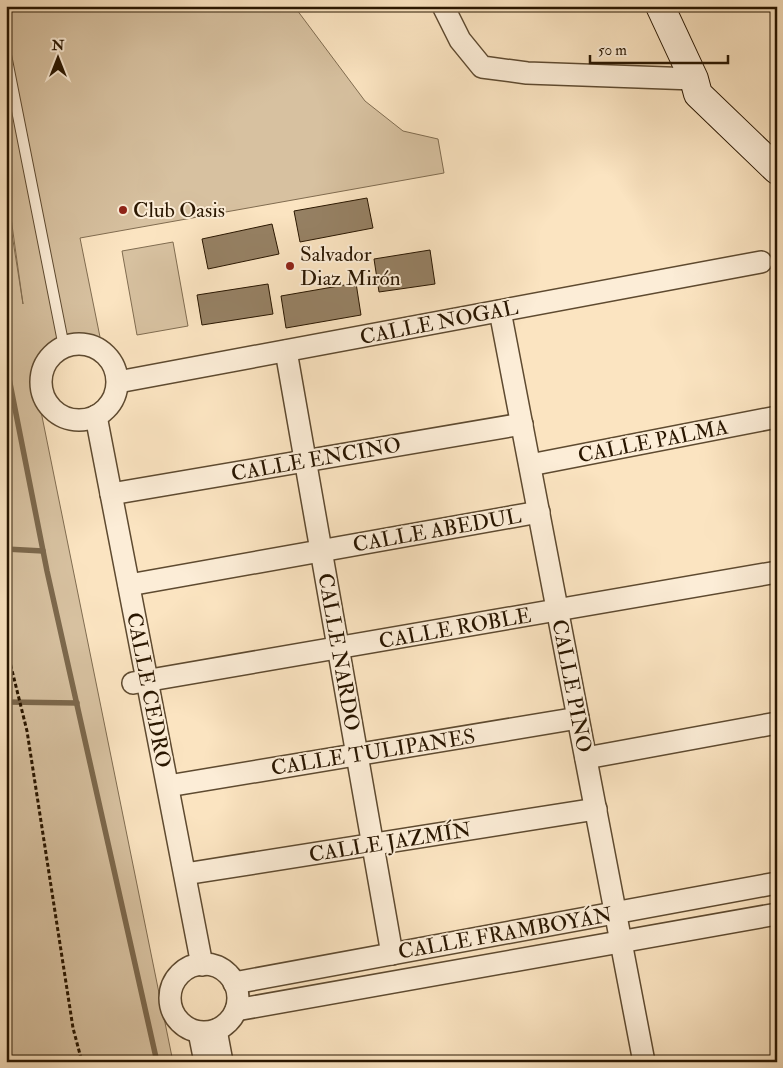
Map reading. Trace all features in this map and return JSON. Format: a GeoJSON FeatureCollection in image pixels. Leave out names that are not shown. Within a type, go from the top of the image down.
{"type":"FeatureCollection","features":[{"type":"Feature","properties":{"kind":"main road"},"geometry":{"type":"LineString","coordinates":[[660,6],[694,78],[698,94],[777,170]]}},
{"type":"Feature","properties":{"kind":"main road"},"geometry":{"type":"LineString","coordinates":[[694,78],[710,86],[777,148]]}},
{"type":"Feature","properties":{"kind":"street"},"geometry":{"type":"LineString","coordinates":[[443,6],[460,40],[482,67],[527,73],[694,78]]}},
{"type":"Feature","properties":{"kind":"street","name":"CALLE NOGAL"},"geometry":{"type":"LineString","coordinates":[[118,382],[761,262]]}},
{"type":"Feature","properties":{"kind":"street","name":"CALLE PINO"},"geometry":{"type":"LineString","coordinates":[[500,311],[644,1062]]}},
{"type":"Feature","properties":{"kind":"street"},"geometry":{"type":"LineString","coordinates":[[80,344],[99,349],[113,363],[118,382],[113,401],[89,418],[73,420],[59,414],[46,401],[41,381],[46,363],[64,347],[80,344]]}},
{"type":"Feature","properties":{"kind":"street","name":"CALLE NARDO"},"geometry":{"type":"LineString","coordinates":[[286,351],[392,954]]}},
{"type":"Feature","properties":{"kind":"street","name":"CALLE PALMA"},"geometry":{"type":"LineString","coordinates":[[530,465],[777,417]]}},
{"type":"Feature","properties":{"kind":"street","name":"CALLE CEDRO"},"geometry":{"type":"LineString","coordinates":[[89,418],[111,494],[129,585],[140,682],[168,786],[185,874],[195,966]]}},
{"type":"Feature","properties":{"kind":"street","name":"CALLE CEDRO"},"geometry":{"type":"LineString","coordinates":[[89,418],[195,966]]}},
{"type":"Feature","properties":{"kind":"street","name":"CALLE ENCINO"},"geometry":{"type":"LineString","coordinates":[[111,494],[522,424]]}},
{"type":"Feature","properties":{"kind":"street","name":"CALLE ABEDUL"},"geometry":{"type":"LineString","coordinates":[[129,585],[539,512]]}},
{"type":"Feature","properties":{"kind":"street","name":"CALLE ROBLE"},"geometry":{"type":"LineString","coordinates":[[140,682],[777,572]]}},
{"type":"Feature","properties":{"kind":"street","name":"CALLE TULIPANES"},"geometry":{"type":"LineString","coordinates":[[168,786],[578,718]]}},
{"type":"Feature","properties":{"kind":"street"},"geometry":{"type":"LineString","coordinates":[[586,758],[777,723]]}},
{"type":"Feature","properties":{"kind":"street","name":"CALLE JAZMÍN"},"geometry":{"type":"LineString","coordinates":[[185,874],[596,810]]}},
{"type":"Feature","properties":{"kind":"street","name":"CALLE FRAMBOYÁN"},"geometry":{"type":"LineString","coordinates":[[234,983],[777,883]]}},
{"type":"Feature","properties":{"kind":"street","name":"CALLE FRAMBOYÁN"},"geometry":{"type":"LineString","coordinates":[[236,1010],[777,914]]}},
{"type":"Feature","properties":{"kind":"street"},"geometry":{"type":"LineString","coordinates":[[195,966],[219,968],[234,983],[238,996],[236,1010],[225,1025],[208,1031],[178,1021],[171,1006],[170,998],[174,982],[195,966]]}},
{"type":"Feature","properties":{"kind":"street"},"geometry":{"type":"LineString","coordinates":[[205,1062],[208,1031]]}},
{"type":"Feature","properties":{"kind":"street"},"geometry":{"type":"LineString","coordinates":[[208,1031],[222,1062]]}},
{"type":"Feature","properties":{"kind":"lane"},"geometry":{"type":"LineString","coordinates":[[6,56],[64,347]]}},
{"type":"Feature","properties":{"kind":"path"},"geometry":{"type":"LineString","coordinates":[[6,646],[27,731],[73,1028],[82,1062]]}},
{"type":"Feature","properties":{"kind":"shaded area"},"geometry":{"type":"Polygon","coordinates":[[[6,6],[294,6],[365,101],[403,131],[438,139],[444,173],[80,238],[100,337],[63,340],[48,350],[33,372],[173,1062],[6,1062],[6,196],[23,304],[6,182],[6,6]]]}},
{"type":"Feature","properties":{"kind":"shaded area"},"geometry":{"type":"Polygon","coordinates":[[[173,242],[188,326],[137,335],[122,251],[173,242]]]}},
{"type":"Feature","properties":{"kind":"building"},"geometry":{"type":"Polygon","coordinates":[[[367,198],[373,228],[300,242],[294,211],[367,198]]]}},
{"type":"Feature","properties":{"kind":"building"},"geometry":{"type":"Polygon","coordinates":[[[272,224],[279,254],[208,269],[202,239],[272,224]]]}},
{"type":"Feature","properties":{"kind":"building"},"geometry":{"type":"Polygon","coordinates":[[[430,250],[435,284],[379,292],[374,259],[430,250]]]}},
{"type":"Feature","properties":{"kind":"building"},"geometry":{"type":"Polygon","coordinates":[[[356,283],[361,315],[286,328],[281,296],[356,283]]]}},
{"type":"Feature","properties":{"kind":"building"},"geometry":{"type":"Polygon","coordinates":[[[268,284],[273,314],[202,325],[197,295],[268,284]]]}},
{"type":"Feature","properties":{"kind":"waterway"},"geometry":{"type":"LineString","coordinates":[[6,363],[47,571],[157,1062]]}},
{"type":"Feature","properties":{"kind":"waterway"},"geometry":{"type":"LineString","coordinates":[[6,549],[43,551]]}},
{"type":"Feature","properties":{"kind":"waterway"},"geometry":{"type":"LineString","coordinates":[[6,702],[77,703]]}},
{"type":"Feature","properties":{"kind":"place","name":"Club Oasis"},"geometry":{"type":"Point","coordinates":[123,210]}},
{"type":"Feature","properties":{"kind":"place","name":"Salvador Diaz Mirón"},"geometry":{"type":"Point","coordinates":[290,266]}}]}
